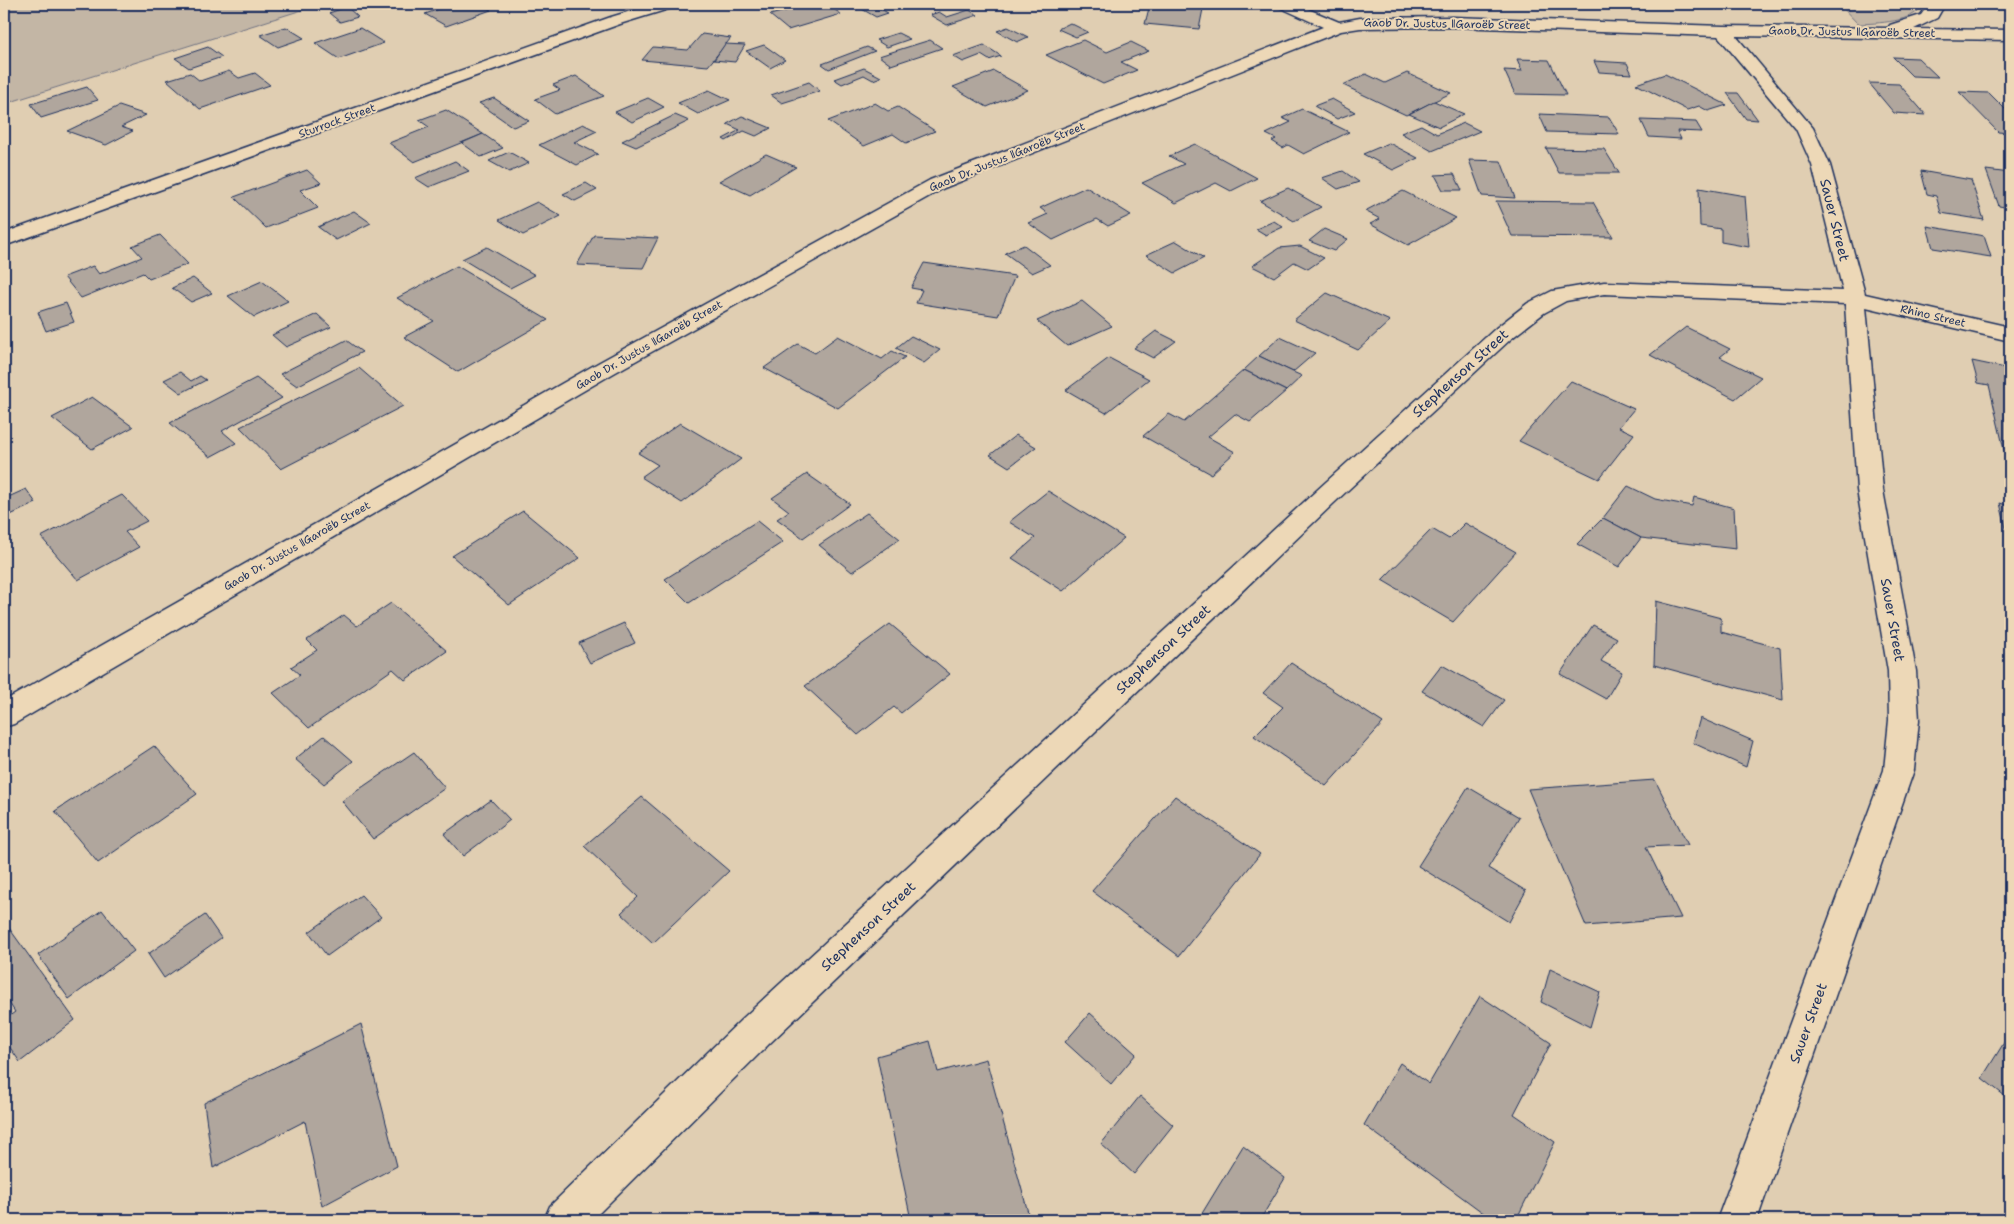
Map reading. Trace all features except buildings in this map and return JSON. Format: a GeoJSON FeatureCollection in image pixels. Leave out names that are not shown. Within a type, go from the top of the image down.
{"type":"FeatureCollection","features":[{"type":"Feature","properties":{"kind":"street","name":"Sturrock Street"},"geometry":{"type":"LineString","coordinates":[[4,240],[608,23],[670,4]]}},
{"type":"Feature","properties":{"kind":"street"},"geometry":{"type":"LineString","coordinates":[[1284,4],[1337,27]]}},
{"type":"Feature","properties":{"kind":"street"},"geometry":{"type":"LineString","coordinates":[[1878,32],[1923,21],[1932,14],[1937,4]]}},
{"type":"Feature","properties":{"kind":"street"},"geometry":{"type":"LineString","coordinates":[[2006,4],[2010,5]]}},
{"type":"Feature","properties":{"kind":"street","name":"Gaob Dr. Justus ǁGaroëb Street"},"geometry":{"type":"LineString","coordinates":[[4,715],[606,368],[937,184],[1337,27],[1360,23],[1452,22],[1723,30],[2010,35]]}},
{"type":"Feature","properties":{"kind":"street","name":"Sauer Street"},"geometry":{"type":"LineString","coordinates":[[1723,30],[1804,128],[1821,165],[1855,298],[1870,490],[1902,671],[1904,720],[1899,770],[1737,1220]]}},
{"type":"Feature","properties":{"kind":"street"},"geometry":{"type":"LineString","coordinates":[[1968,35],[2010,42]]}},
{"type":"Feature","properties":{"kind":"street","name":"Stephenson Street"},"geometry":{"type":"LineString","coordinates":[[564,1220],[756,1032],[1311,510],[1498,339],[1536,308],[1560,296],[1604,288],[1855,298]]}},
{"type":"Feature","properties":{"kind":"street","name":"Rhino Street"},"geometry":{"type":"LineString","coordinates":[[1855,298],[2010,334]]}},
{"type":"Feature","properties":{"kind":"shaded area"},"geometry":{"type":"Polygon","coordinates":[[[4,4],[321,4],[4,104],[4,4]]]}},
{"type":"Feature","properties":{"kind":"shaded area"},"geometry":{"type":"Polygon","coordinates":[[[1839,4],[1923,4],[1919,10],[1904,18],[1894,21],[1858,24],[1839,4]]]}}]}
